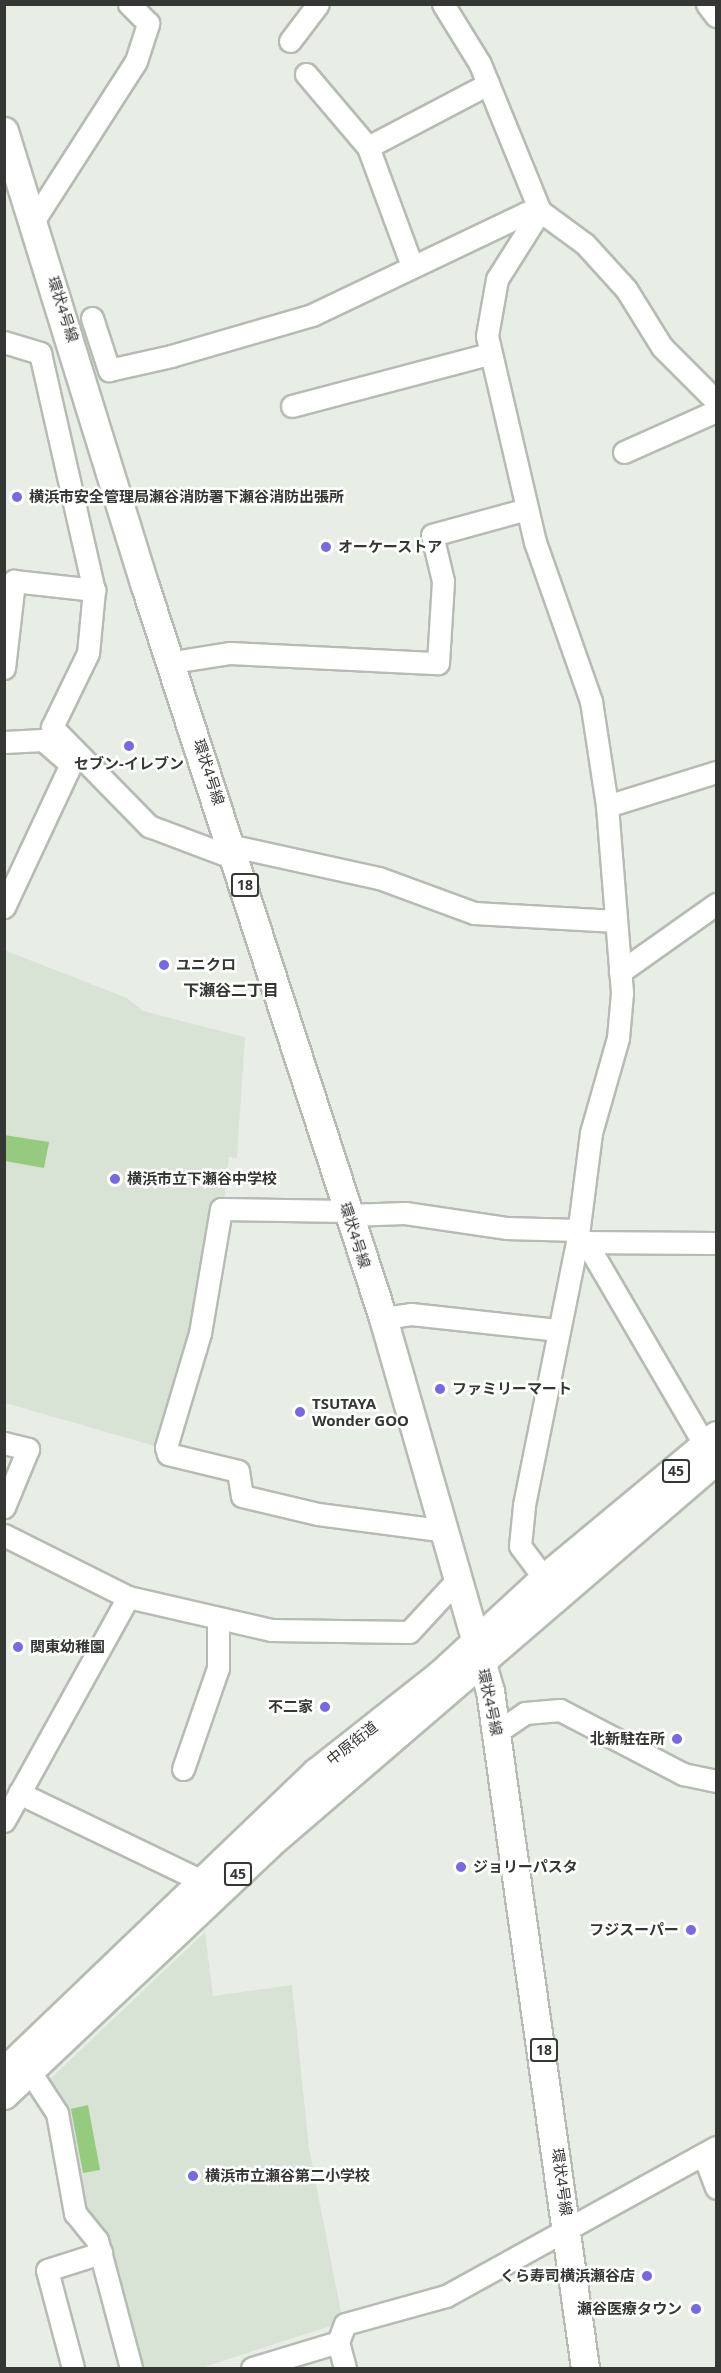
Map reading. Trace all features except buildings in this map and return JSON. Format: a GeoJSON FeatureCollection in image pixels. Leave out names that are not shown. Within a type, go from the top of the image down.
{"type":"FeatureCollection","features":[{"type":"Feature","properties":{"kind":"main road","name":"環状4号線"},"geometry":{"type":"LineString","coordinates":[[4,130],[10,165],[34,220],[144,586],[173,662],[383,1318],[447,1531],[479,1653],[497,1732],[568,2231],[585,2368]]}},
{"type":"Feature","properties":{"kind":"main road","name":"中原街道"},"geometry":{"type":"LineString","coordinates":[[14,2075],[202,1881],[316,1772],[479,1653],[544,1578],[713,1447]]}},
{"type":"Feature","properties":{"kind":"main road","name":"中原街道"},"geometry":{"type":"LineString","coordinates":[[14,2075],[479,1653],[713,1447]]}},
{"type":"Feature","properties":{"kind":"street"},"geometry":{"type":"LineString","coordinates":[[34,220],[136,61],[148,23],[129,4]]}},
{"type":"Feature","properties":{"kind":"street"},"geometry":{"type":"LineString","coordinates":[[290,41],[318,4]]}},
{"type":"Feature","properties":{"kind":"street"},"geometry":{"type":"LineString","coordinates":[[443,4],[488,84],[540,211],[585,244],[626,289],[662,347],[717,401]]}},
{"type":"Feature","properties":{"kind":"street"},"geometry":{"type":"LineString","coordinates":[[707,4],[717,16]]}},
{"type":"Feature","properties":{"kind":"street"},"geometry":{"type":"LineString","coordinates":[[306,74],[368,147],[412,266]]}},
{"type":"Feature","properties":{"kind":"street"},"geometry":{"type":"LineString","coordinates":[[368,147],[488,84]]}},
{"type":"Feature","properties":{"kind":"street"},"geometry":{"type":"LineString","coordinates":[[92,318],[109,370],[312,315],[412,266],[540,211]]}},
{"type":"Feature","properties":{"kind":"street"},"geometry":{"type":"LineString","coordinates":[[540,211],[491,296],[489,354],[527,509],[591,701],[607,806],[620,972],[618,1038],[591,1133],[580,1238],[559,1330],[520,1546],[544,1578]]}},
{"type":"Feature","properties":{"kind":"street"},"geometry":{"type":"LineString","coordinates":[[4,342],[40,352],[94,590],[88,653],[79,682],[52,727],[149,826],[235,853],[379,878],[474,913],[616,921]]}},
{"type":"Feature","properties":{"kind":"street"},"geometry":{"type":"LineString","coordinates":[[292,406],[489,354]]}},
{"type":"Feature","properties":{"kind":"street"},"geometry":{"type":"LineString","coordinates":[[624,452],[717,411]]}},
{"type":"Feature","properties":{"kind":"street"},"geometry":{"type":"LineString","coordinates":[[173,662],[230,653],[438,663],[443,580],[432,536],[527,509]]}},
{"type":"Feature","properties":{"kind":"street"},"geometry":{"type":"LineString","coordinates":[[4,668],[14,581],[94,590]]}},
{"type":"Feature","properties":{"kind":"street"},"geometry":{"type":"LineString","coordinates":[[4,742],[43,740],[71,764],[4,907]]}},
{"type":"Feature","properties":{"kind":"street"},"geometry":{"type":"LineString","coordinates":[[607,806],[717,772]]}},
{"type":"Feature","properties":{"kind":"street"},"geometry":{"type":"LineString","coordinates":[[620,972],[717,904]]}},
{"type":"Feature","properties":{"kind":"street"},"geometry":{"type":"LineString","coordinates":[[447,1531],[318,1514],[242,1496],[238,1471],[168,1454],[166,1447],[200,1334],[221,1209],[405,1213],[580,1238],[717,1243]]}},
{"type":"Feature","properties":{"kind":"street"},"geometry":{"type":"LineString","coordinates":[[580,1238],[713,1447]]}},
{"type":"Feature","properties":{"kind":"street"},"geometry":{"type":"LineString","coordinates":[[383,1318],[422,1315],[559,1330]]}},
{"type":"Feature","properties":{"kind":"street"},"geometry":{"type":"LineString","coordinates":[[4,1443],[28,1449],[4,1507]]}},
{"type":"Feature","properties":{"kind":"street"},"geometry":{"type":"LineString","coordinates":[[4,1535],[128,1597],[218,1621],[270,1630],[409,1632],[458,1579]]}},
{"type":"Feature","properties":{"kind":"street"},"geometry":{"type":"LineString","coordinates":[[4,1821],[128,1597]]}},
{"type":"Feature","properties":{"kind":"street"},"geometry":{"type":"LineString","coordinates":[[183,1769],[218,1668],[218,1621]]}},
{"type":"Feature","properties":{"kind":"street"},"geometry":{"type":"LineString","coordinates":[[497,1732],[525,1713],[560,1710],[684,1774],[717,1781]]}},
{"type":"Feature","properties":{"kind":"street"},"geometry":{"type":"LineString","coordinates":[[19,1793],[202,1881]]}},
{"type":"Feature","properties":{"kind":"street"},"geometry":{"type":"LineString","coordinates":[[14,2075],[57,2113],[75,2212],[101,2253],[131,2368]]}},
{"type":"Feature","properties":{"kind":"street"},"geometry":{"type":"LineString","coordinates":[[345,2368],[338,2342],[345,2324],[446,2296],[710,2151],[717,2188]]}},
{"type":"Feature","properties":{"kind":"street"},"geometry":{"type":"LineString","coordinates":[[73,2368],[47,2270],[101,2253]]}},
{"type":"Feature","properties":{"kind":"street"},"geometry":{"type":"LineString","coordinates":[[252,2368],[338,2342]]}},
{"type":"Feature","properties":{"kind":"shaded area","name":"横浜市立下瀬谷中学校"},"geometry":{"type":"Polygon","coordinates":[[[4,950],[127,998],[143,1011],[245,1037],[237,1158],[229,1157],[224,1201],[197,1313],[155,1446],[5,1403],[4,950]]]}},
{"type":"Feature","properties":{"kind":"shaded area"},"geometry":{"type":"Polygon","coordinates":[[[4,1135],[49,1142],[44,1168],[5,1161],[4,1135]]]}},
{"type":"Feature","properties":{"kind":"shaded area","name":"横浜市立瀬谷第二小学校"},"geometry":{"type":"Polygon","coordinates":[[[205,1932],[213,1996],[292,1985],[309,2148],[343,2322],[201,2368],[136,2368],[77,2203],[48,2081],[205,1932]]]}},
{"type":"Feature","properties":{"kind":"shaded area"},"geometry":{"type":"Polygon","coordinates":[[[88,2105],[100,2170],[83,2173],[71,2109],[88,2105]]]}},
{"type":"Feature","properties":{"kind":"place","name":"横浜市安全管理局瀬谷消防署下瀬谷消防出張所"},"geometry":{"type":"Point","coordinates":[17,497]}},
{"type":"Feature","properties":{"kind":"place","name":"オーケーストア"},"geometry":{"type":"Point","coordinates":[326,547]}},
{"type":"Feature","properties":{"kind":"place","name":"セブン-イレブン"},"geometry":{"type":"Point","coordinates":[129,746]}},
{"type":"Feature","properties":{"kind":"place","name":"ユニクロ"},"geometry":{"type":"Point","coordinates":[164,965]}},
{"type":"Feature","properties":{"kind":"place","name":"横浜市立下瀬谷中学校"},"geometry":{"type":"Point","coordinates":[115,1179]}},
{"type":"Feature","properties":{"kind":"place","name":"ファミリーマート"},"geometry":{"type":"Point","coordinates":[440,1389]}},
{"type":"Feature","properties":{"kind":"place","name":"TSUTAYA Wonder GOO"},"geometry":{"type":"Point","coordinates":[300,1412]}},
{"type":"Feature","properties":{"kind":"place","name":"関東幼稚園"},"geometry":{"type":"Point","coordinates":[18,1647]}},
{"type":"Feature","properties":{"kind":"place","name":"不二家"},"geometry":{"type":"Point","coordinates":[325,1707]}},
{"type":"Feature","properties":{"kind":"place","name":"北新駐在所"},"geometry":{"type":"Point","coordinates":[677,1739]}},
{"type":"Feature","properties":{"kind":"place","name":"ジョリーパスタ"},"geometry":{"type":"Point","coordinates":[461,1867]}},
{"type":"Feature","properties":{"kind":"place","name":"フジスーパー"},"geometry":{"type":"Point","coordinates":[691,1930]}},
{"type":"Feature","properties":{"kind":"place","name":"横浜市立瀬谷第二小学校"},"geometry":{"type":"Point","coordinates":[193,2176]}},
{"type":"Feature","properties":{"kind":"place","name":"くら寿司横浜瀬谷店"},"geometry":{"type":"Point","coordinates":[647,2276]}},
{"type":"Feature","properties":{"kind":"place","name":"瀬谷医療タウン"},"geometry":{"type":"Point","coordinates":[696,2309]}},
{"type":"Feature","properties":{"kind":"district","name":"下瀬谷二丁目"},"geometry":{"type":"Point","coordinates":[231,990]}}]}
